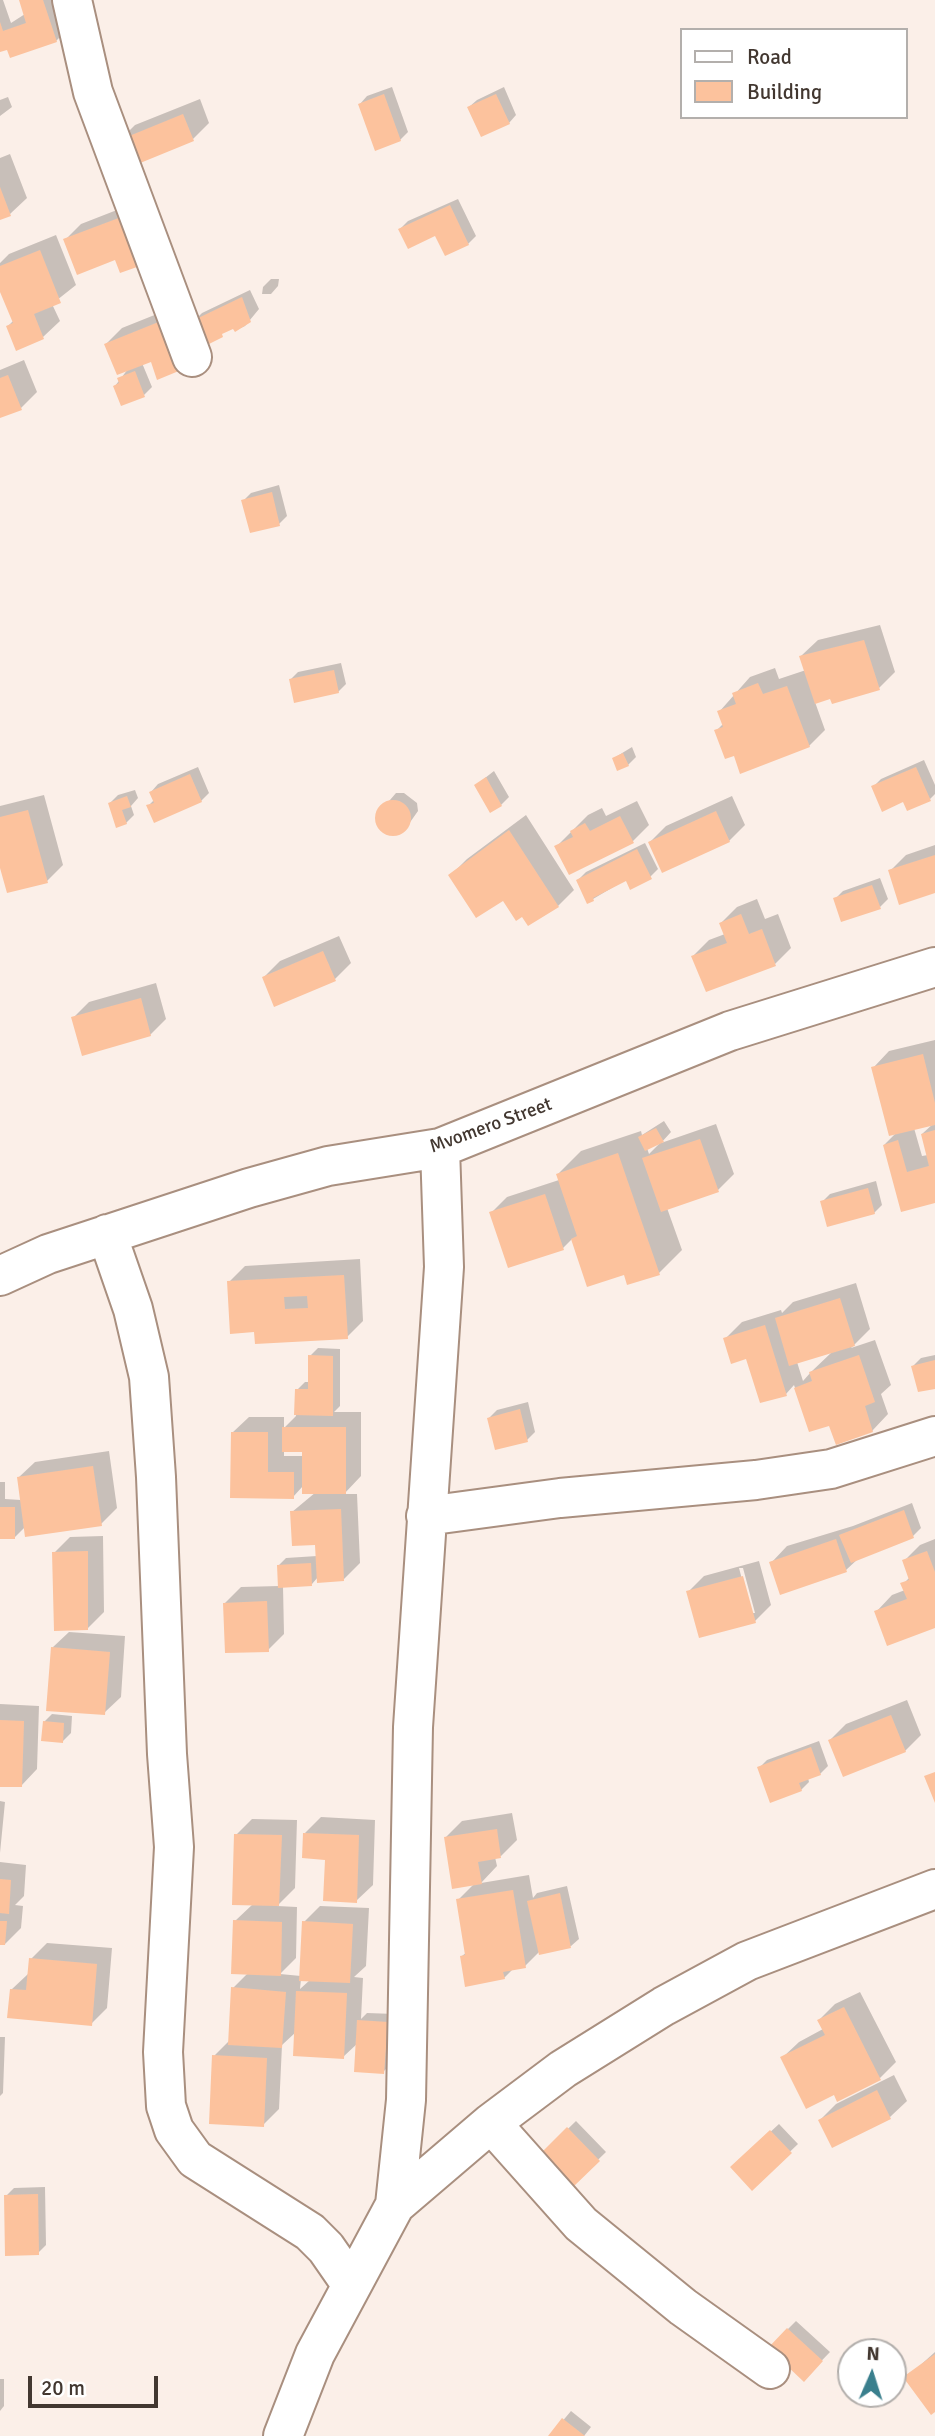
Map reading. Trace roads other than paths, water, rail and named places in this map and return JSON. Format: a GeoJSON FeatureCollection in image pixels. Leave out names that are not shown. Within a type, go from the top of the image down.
{"type":"FeatureCollection","features":[{"type":"Feature","properties":{"kind":"street"},"geometry":{"type":"LineString","coordinates":[[72,0],[93,92],[192,357]]}},
{"type":"Feature","properties":{"kind":"street","name":"Mvomero Street"},"geometry":{"type":"LineString","coordinates":[[0,1276],[107,1234],[328,1166],[440,1148],[730,1031],[935,967]]}},
{"type":"Feature","properties":{"kind":"street"},"geometry":{"type":"LineString","coordinates":[[395,2205],[406,2101],[413,1727],[444,1267],[440,1148]]}},
{"type":"Feature","properties":{"kind":"street"},"geometry":{"type":"LineString","coordinates":[[107,1234],[133,1309],[149,1377],[156,1476],[166,1741],[174,1847],[163,2052],[166,2106],[178,2137],[195,2159],[310,2232],[326,2248],[351,2284]]}},
{"type":"Feature","properties":{"kind":"street"},"geometry":{"type":"LineString","coordinates":[[426,1516],[561,1498],[755,1480],[831,1469],[935,1436]]}},
{"type":"Feature","properties":{"kind":"street"},"geometry":{"type":"LineString","coordinates":[[283,2436],[315,2354],[395,2205],[491,2123],[574,2062],[664,2006],[747,1961],[935,1889]]}},
{"type":"Feature","properties":{"kind":"street"},"geometry":{"type":"LineString","coordinates":[[491,2123],[581,2224],[682,2307],[770,2369]]}}]}
